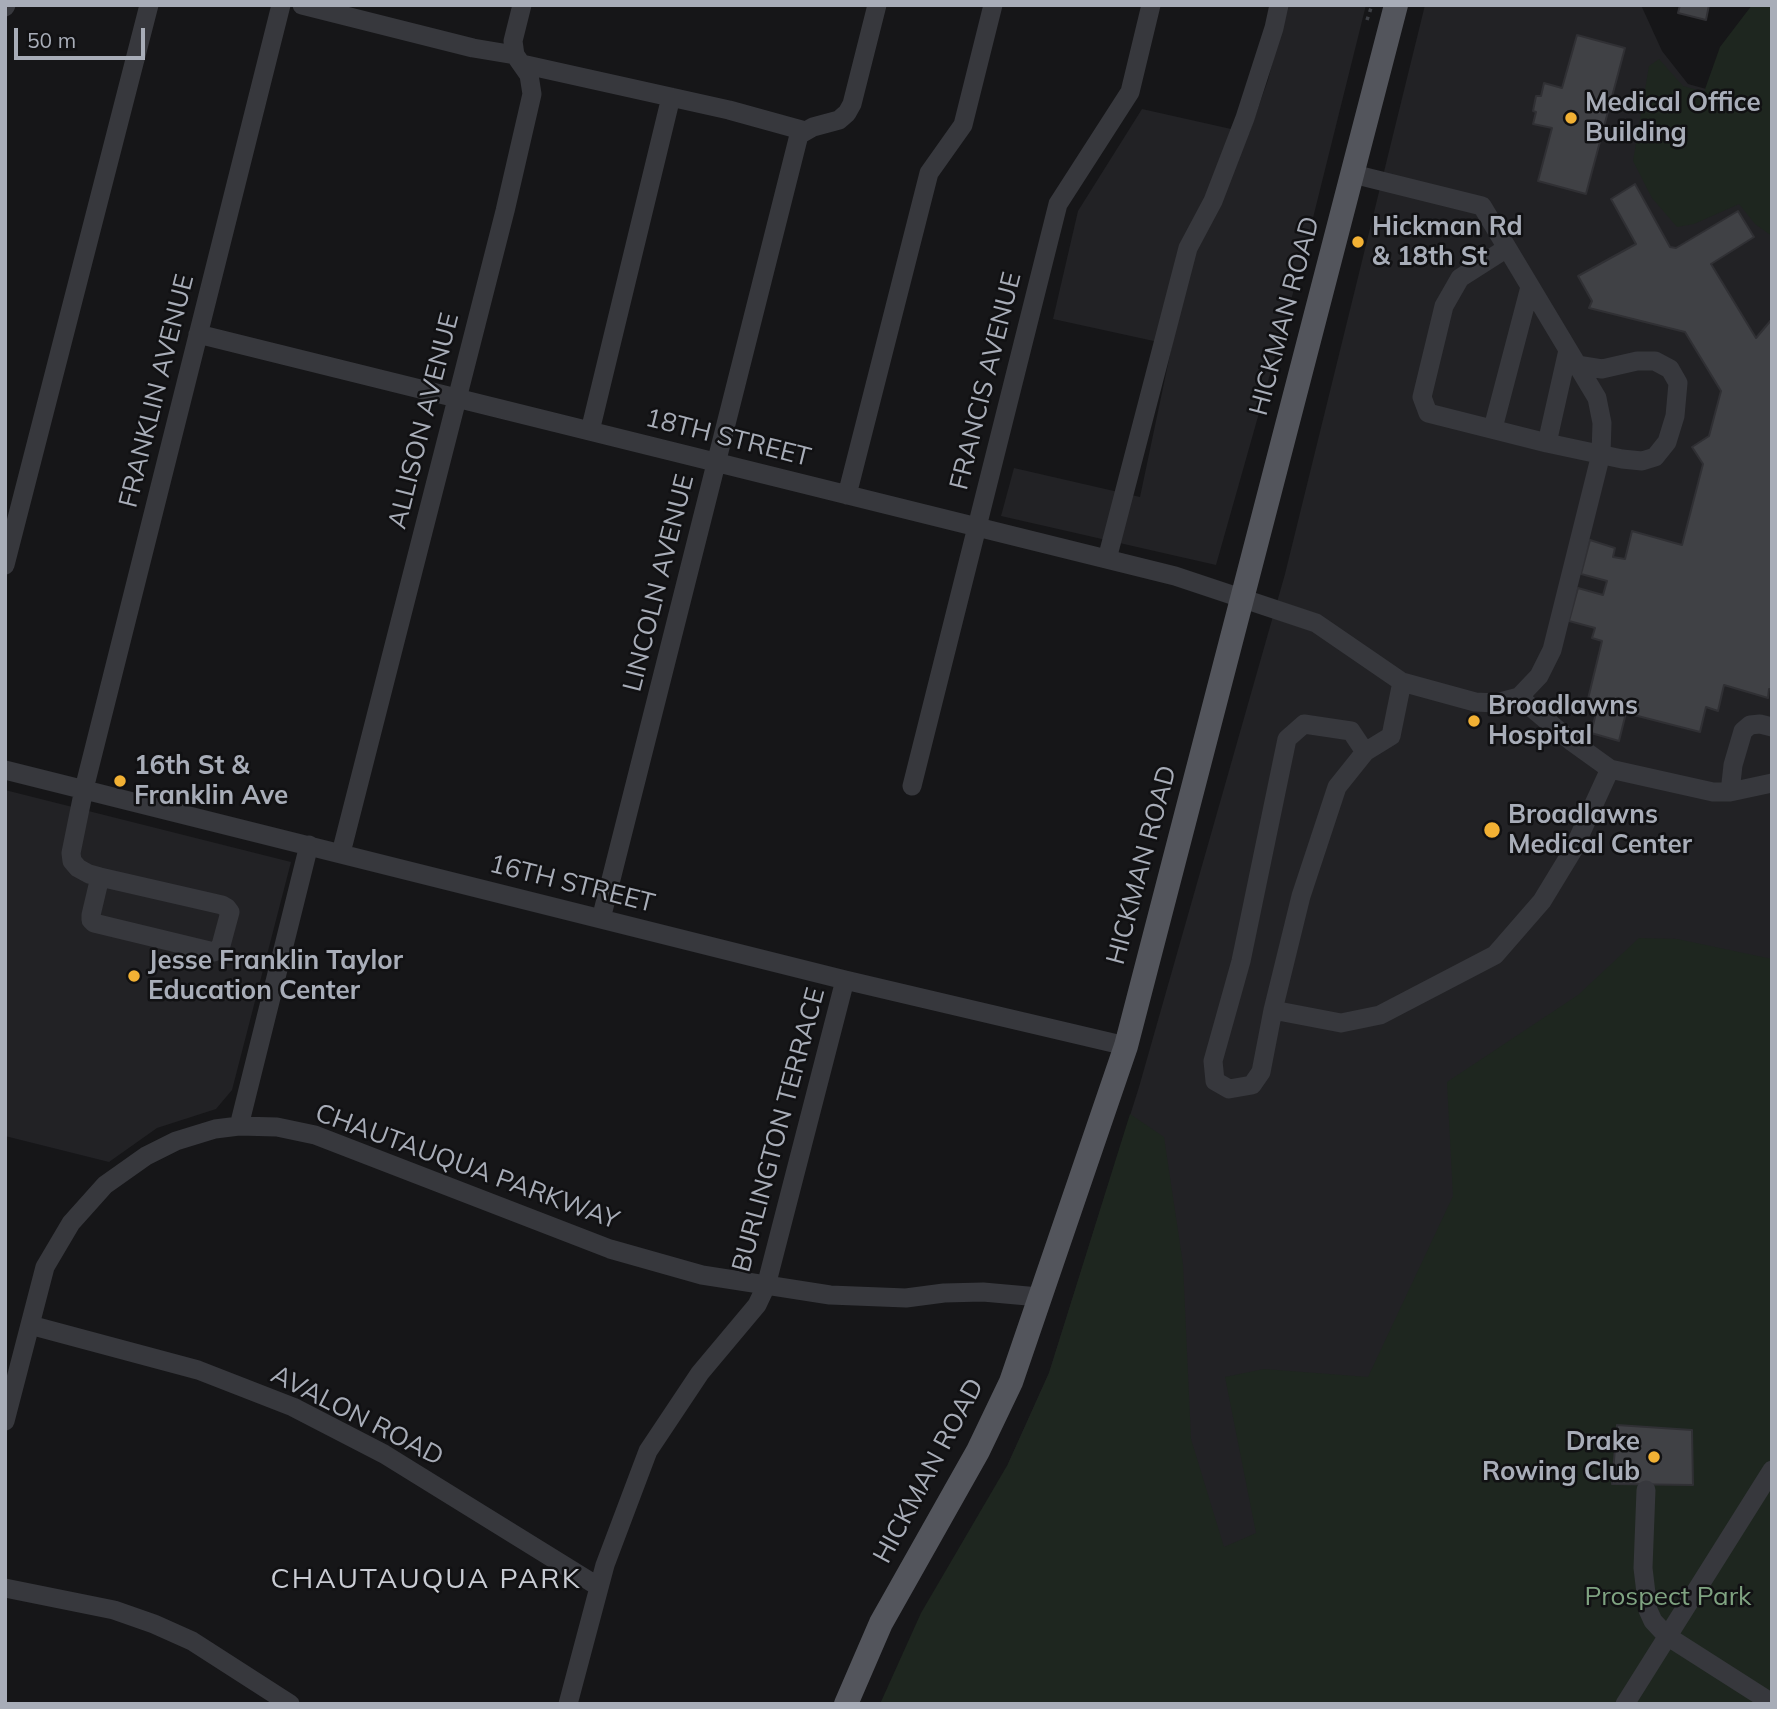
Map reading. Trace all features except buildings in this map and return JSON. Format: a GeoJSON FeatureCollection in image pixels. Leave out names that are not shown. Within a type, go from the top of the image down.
{"type":"FeatureCollection","features":[{"type":"Feature","properties":{"kind":"main road","name":"HICKMAN ROAD"},"geometry":{"type":"LineString","coordinates":[[846,1704],[881,1623],[978,1451],[1011,1382],[1126,1046],[1396,5]]}},
{"type":"Feature","properties":{"kind":"street"},"geometry":{"type":"LineString","coordinates":[[5,565],[149,5]]}},
{"type":"Feature","properties":{"kind":"street","name":"FRANKLIN AVENUE"},"geometry":{"type":"LineString","coordinates":[[100,877],[78,868],[72,861],[71,853],[84,789],[281,5]]}},
{"type":"Feature","properties":{"kind":"street"},"geometry":{"type":"LineString","coordinates":[[302,5],[805,131],[839,120],[847,113],[852,104],[877,5]]}},
{"type":"Feature","properties":{"kind":"street","name":"ALLISON AVENUE"},"geometry":{"type":"LineString","coordinates":[[341,853],[505,211],[532,94],[529,75],[518,60],[513,41],[522,5]]}},
{"type":"Feature","properties":{"kind":"street"},"geometry":{"type":"LineString","coordinates":[[847,495],[929,173],[963,125],[993,5]]}},
{"type":"Feature","properties":{"kind":"street","name":"FRANCIS AVENUE"},"geometry":{"type":"LineString","coordinates":[[912,786],[1058,204],[1130,92],[1151,5]]}},
{"type":"Feature","properties":{"kind":"street"},"geometry":{"type":"LineString","coordinates":[[1107,559],[1188,248],[1213,201],[1245,118],[1279,5]]}},
{"type":"Feature","properties":{"kind":"street"},"geometry":{"type":"LineString","coordinates":[[590,431],[671,97]]}},
{"type":"Feature","properties":{"kind":"street","name":"LINCOLN AVENUE"},"geometry":{"type":"LineString","coordinates":[[601,919],[799,135],[805,131]]}},
{"type":"Feature","properties":{"kind":"street"},"geometry":{"type":"LineString","coordinates":[[1353,174],[1482,206],[1597,398],[1602,423],[1601,454],[1552,650],[1539,676],[1519,697],[1571,741],[1610,769],[1713,792],[1730,792],[1772,783]]}},
{"type":"Feature","properties":{"kind":"street"},"geometry":{"type":"LineString","coordinates":[[1507,248],[1460,278],[1444,306],[1422,397],[1428,413],[1601,454],[1642,461],[1654,457],[1667,442],[1675,416],[1678,383],[1670,369],[1655,361],[1637,361],[1602,369],[1572,357]]}},
{"type":"Feature","properties":{"kind":"street"},"geometry":{"type":"LineString","coordinates":[[1493,428],[1530,287]]}},
{"type":"Feature","properties":{"kind":"street","name":"18TH STREET"},"geometry":{"type":"LineString","coordinates":[[198,334],[1175,576],[1316,623],[1402,682],[1475,702],[1496,703],[1519,697]]}},
{"type":"Feature","properties":{"kind":"street"},"geometry":{"type":"LineString","coordinates":[[1547,443],[1572,357]]}},
{"type":"Feature","properties":{"kind":"street"},"geometry":{"type":"LineString","coordinates":[[1365,752],[1350,731],[1304,724],[1287,739],[1241,961],[1213,1060],[1215,1081],[1229,1089],[1252,1085],[1261,1072],[1301,896],[1337,787],[1365,752],[1391,736],[1402,682]]}},
{"type":"Feature","properties":{"kind":"street"},"geometry":{"type":"LineString","coordinates":[[1730,792],[1733,765],[1743,731],[1750,725],[1772,727]]}},
{"type":"Feature","properties":{"kind":"street"},"geometry":{"type":"LineString","coordinates":[[1273,1010],[1341,1023],[1380,1015],[1495,955],[1542,901],[1573,850],[1610,769]]}},
{"type":"Feature","properties":{"kind":"street","name":"16TH STREET"},"geometry":{"type":"LineString","coordinates":[[5,770],[845,980],[1126,1046]]}},
{"type":"Feature","properties":{"kind":"street"},"geometry":{"type":"LineString","coordinates":[[239,1126],[309,845]]}},
{"type":"Feature","properties":{"kind":"street"},"geometry":{"type":"LineString","coordinates":[[100,877],[222,905],[230,912],[220,949],[214,952],[94,923],[91,915],[100,877]]}},
{"type":"Feature","properties":{"kind":"street","name":"BURLINGTON TERRACE"},"geometry":{"type":"LineString","coordinates":[[568,1704],[605,1565],[648,1451],[700,1373],[757,1305],[766,1286],[845,980]]}},
{"type":"Feature","properties":{"kind":"street","name":"CHAUTAUQUA PARKWAY"},"geometry":{"type":"LineString","coordinates":[[5,1421],[45,1267],[71,1223],[105,1185],[146,1156],[176,1142],[215,1129],[239,1126],[277,1126],[315,1135],[610,1249],[702,1275],[830,1295],[906,1298],[983,1292],[1039,1297]]}},
{"type":"Feature","properties":{"kind":"street","name":"AVALON ROAD"},"geometry":{"type":"LineString","coordinates":[[30,1325],[198,1370],[293,1407],[384,1454],[599,1587]]}},
{"type":"Feature","properties":{"kind":"street"},"geometry":{"type":"LineString","coordinates":[[1625,1704],[1772,1470]]}},
{"type":"Feature","properties":{"kind":"street"},"geometry":{"type":"LineString","coordinates":[[1646,1490],[1643,1568],[1648,1610],[1653,1621],[1667,1636],[1772,1703]]}},
{"type":"Feature","properties":{"kind":"street"},"geometry":{"type":"LineString","coordinates":[[5,1588],[114,1611],[154,1624],[192,1642],[288,1703]]}},
{"type":"Feature","properties":{"kind":"path"},"geometry":{"type":"LineString","coordinates":[[1367,20],[1372,5]]}},
{"type":"Feature","properties":{"kind":"shaded area"},"geometry":{"type":"Polygon","coordinates":[[[1287,5],[1366,5],[1304,254],[1216,565],[1001,516],[1014,468],[1140,497],[1172,345],[1053,319],[1078,211],[1142,109],[1249,133],[1268,80],[1287,5]]]}},
{"type":"Feature","properties":{"kind":"shaded area","name":"Broadlawns Medical Center"},"geometry":{"type":"Polygon","coordinates":[[[1425,5],[1641,5],[1662,51],[1688,84],[1772,107],[1772,1147],[1534,1704],[1008,1464],[1049,1373],[1139,1087],[1285,574],[1425,5]]]}},
{"type":"Feature","properties":{"kind":"shaded area","name":"Jesse Franklin Taylor Education Center"},"geometry":{"type":"Polygon","coordinates":[[[5,790],[291,862],[232,1090],[216,1109],[157,1128],[109,1162],[5,1136],[5,790]]]}},
{"type":"Feature","properties":{"kind":"green space"},"geometry":{"type":"Polygon","coordinates":[[[1752,5],[1772,5],[1772,236],[1755,224],[1739,204],[1694,224],[1677,227],[1652,198],[1633,161],[1649,66],[1659,59],[1683,86],[1704,92],[1720,47],[1752,5]]]}},
{"type":"Feature","properties":{"kind":"green space","name":"Prospect Park"},"geometry":{"type":"Polygon","coordinates":[[[1639,938],[1677,939],[1772,959],[1772,1704],[880,1704],[921,1613],[1008,1464],[1049,1373],[1130,1114],[1164,1137],[1183,1264],[1191,1439],[1224,1547],[1256,1533],[1225,1377],[1264,1369],[1368,1377],[1453,1196],[1447,1082],[1578,995],[1639,938]]]}},
{"type":"Feature","properties":{"kind":"place","name":"Medical Office Building"},"geometry":{"type":"Point","coordinates":[1571,118]}},
{"type":"Feature","properties":{"kind":"place","name":"Hickman Rd & 18th St"},"geometry":{"type":"Point","coordinates":[1358,242]}},
{"type":"Feature","properties":{"kind":"place","name":"Broadlawns Hospital"},"geometry":{"type":"Point","coordinates":[1474,721]}},
{"type":"Feature","properties":{"kind":"place","name":"16th St & Franklin Ave"},"geometry":{"type":"Point","coordinates":[120,781]}},
{"type":"Feature","properties":{"kind":"place","name":"Broadlawns Medical Center"},"geometry":{"type":"Point","coordinates":[1492,830]}},
{"type":"Feature","properties":{"kind":"place","name":"Jesse Franklin Taylor Education Center"},"geometry":{"type":"Point","coordinates":[134,976]}},
{"type":"Feature","properties":{"kind":"place","name":"Drake Rowing Club"},"geometry":{"type":"Point","coordinates":[1654,1457]}},
{"type":"Feature","properties":{"kind":"district","name":"CHAUTAUQUA PARK"},"geometry":{"type":"Point","coordinates":[426,1580]}}]}
